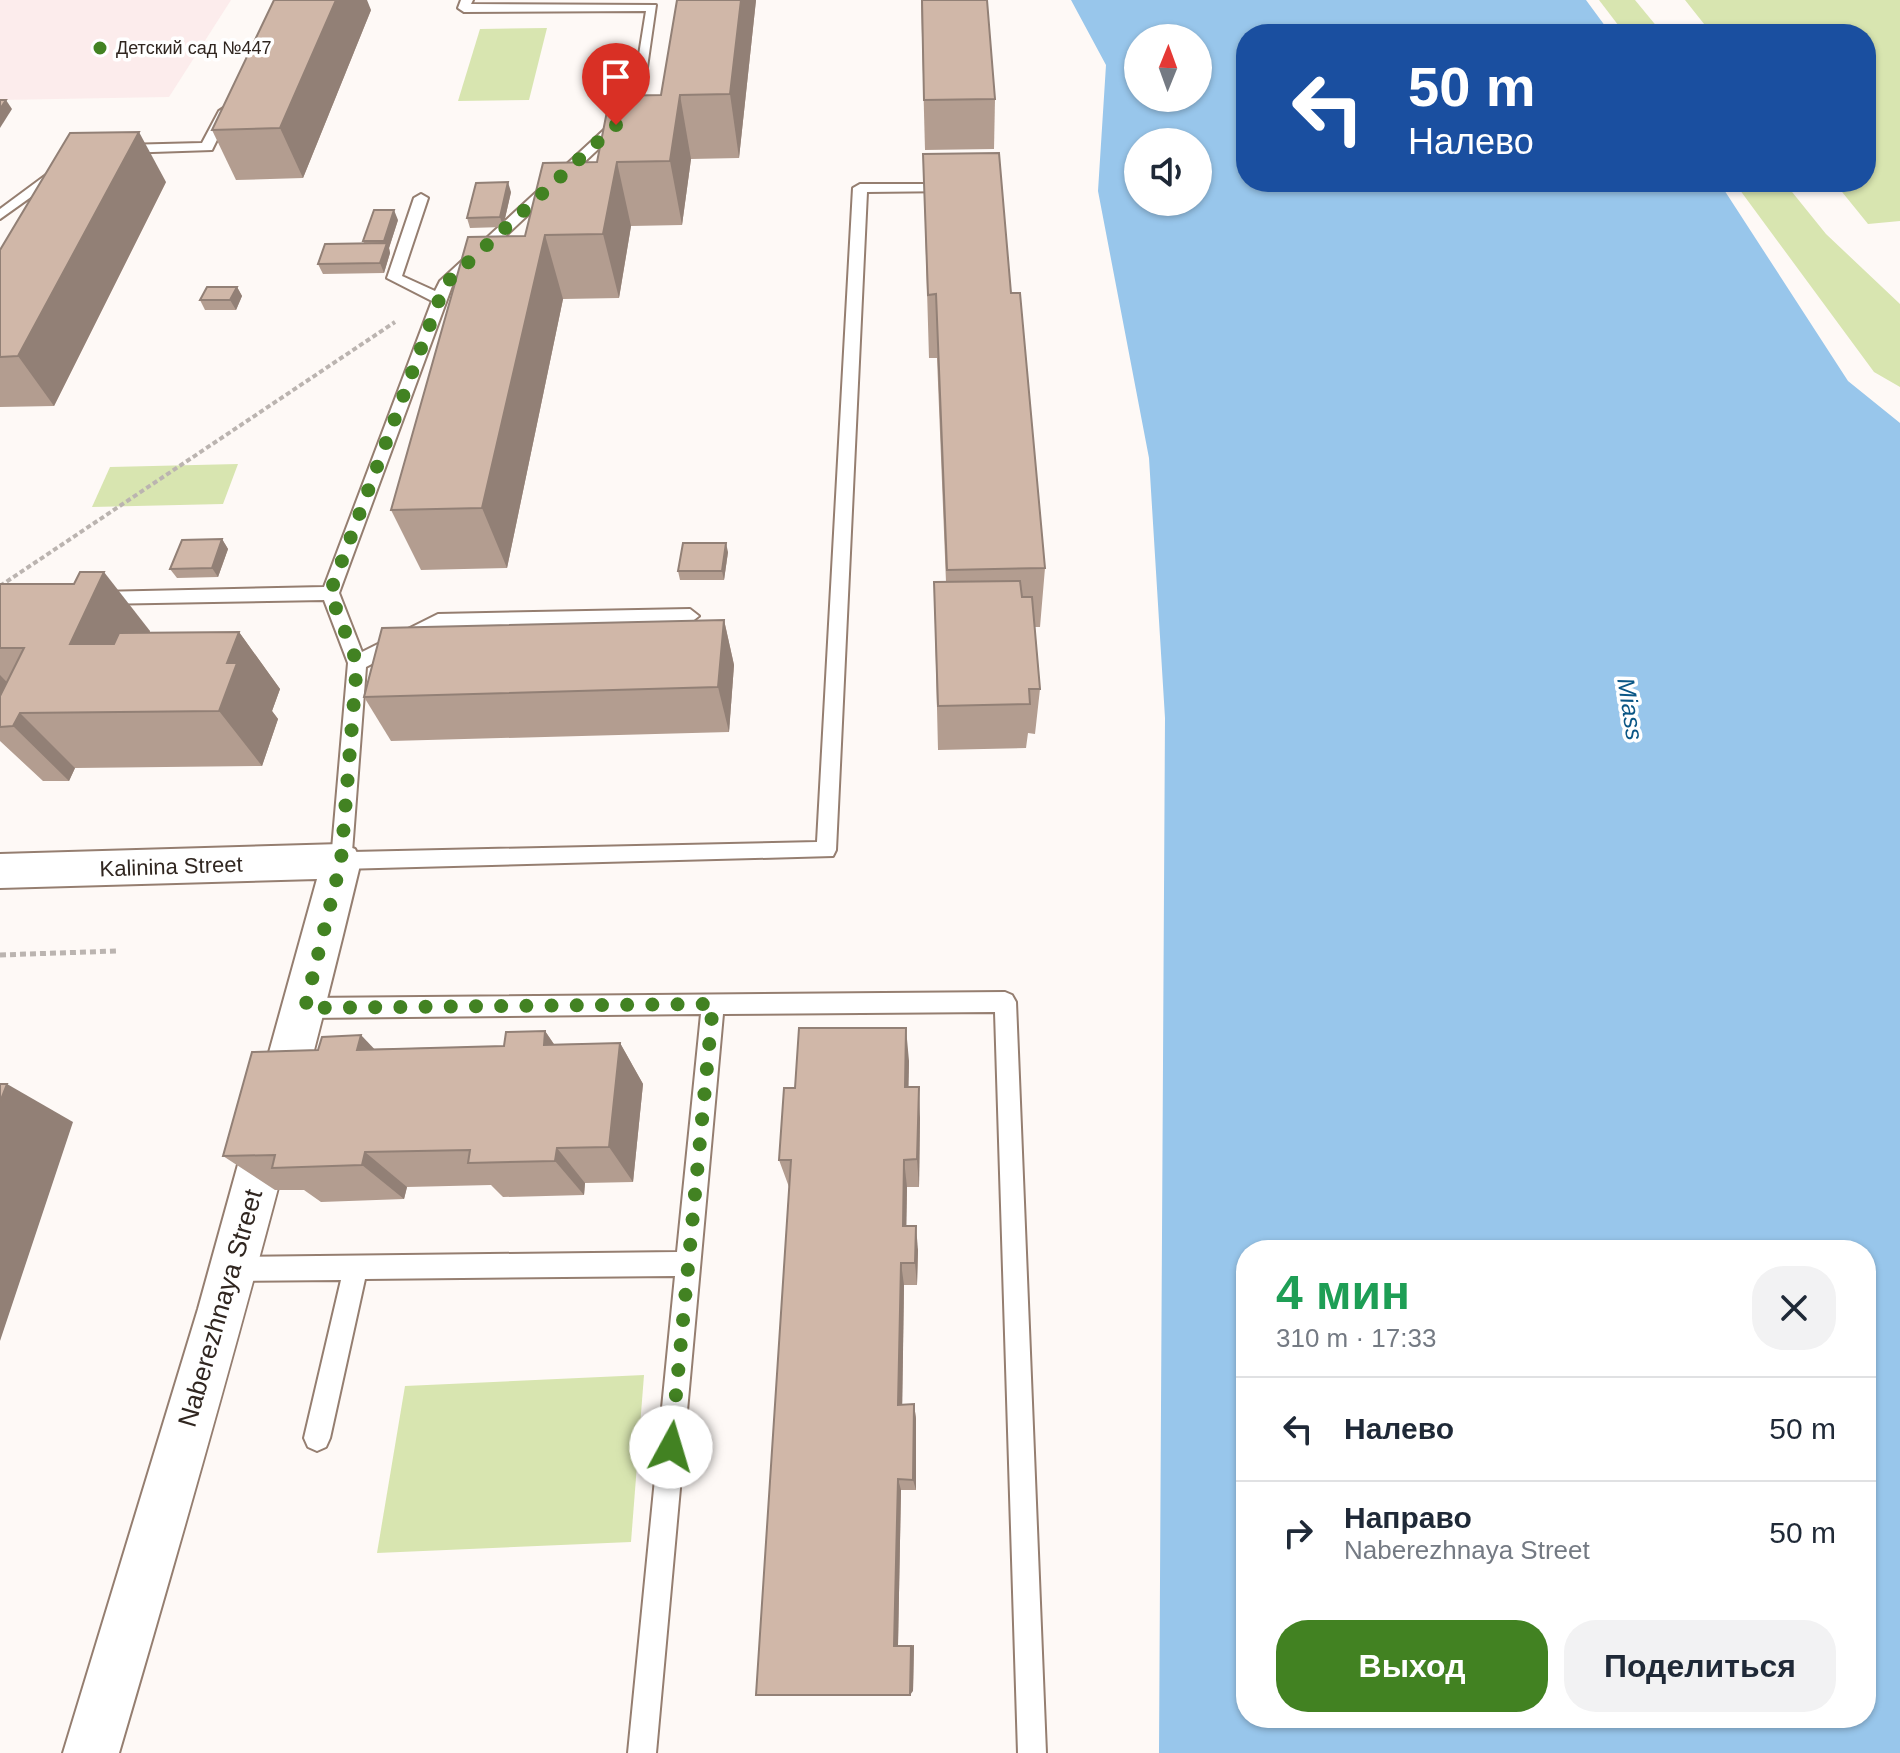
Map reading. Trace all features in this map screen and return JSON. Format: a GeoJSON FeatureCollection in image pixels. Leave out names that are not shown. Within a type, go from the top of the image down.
{"type":"FeatureCollection","features":[{"type":"Feature","properties":{"kind":"street","name":"Kalinina Street"},"geometry":{"type":"LineString","coordinates":[[0,871],[341,861]]}},
{"type":"Feature","properties":{"kind":"street","name":"Naberezhnaya Street"},"geometry":{"type":"LineString","coordinates":[[91,1753],[151,1557],[305,1008],[341,861]]}},
{"type":"Feature","properties":{"kind":"lane"},"geometry":{"type":"LineString","coordinates":[[467,0],[464,8],[652,7],[637,106],[445,284],[436,297],[330,593],[357,663],[341,861],[826,850],[860,188],[958,188]]}},
{"type":"Feature","properties":{"kind":"lane"},"geometry":{"type":"LineString","coordinates":[[104,150],[207,147],[233,94]]}},
{"type":"Feature","properties":{"kind":"lane"},"geometry":{"type":"LineString","coordinates":[[0,215],[76,159]]}},
{"type":"Feature","properties":{"kind":"lane"},"geometry":{"type":"LineString","coordinates":[[421,198],[394,278],[436,297]]}},
{"type":"Feature","properties":{"kind":"lane"},"geometry":{"type":"LineString","coordinates":[[80,599],[330,593]]}},
{"type":"Feature","properties":{"kind":"lane"},"geometry":{"type":"LineString","coordinates":[[357,663],[438,621],[690,616]]}},
{"type":"Feature","properties":{"kind":"lane"},"geometry":{"type":"LineString","coordinates":[[305,1008],[1005,1002],[1032,1753]]}},
{"type":"Feature","properties":{"kind":"lane"},"geometry":{"type":"LineString","coordinates":[[642,1753],[713,1004]]}},
{"type":"Feature","properties":{"kind":"lane"},"geometry":{"type":"LineString","coordinates":[[231,1269],[688,1264]]}},
{"type":"Feature","properties":{"kind":"lane"},"geometry":{"type":"LineString","coordinates":[[317,1438],[356,1267]]}},
{"type":"Feature","properties":{"kind":"path"},"geometry":{"type":"LineString","coordinates":[[0,586],[436,297]]}},
{"type":"Feature","properties":{"kind":"path"},"geometry":{"type":"LineString","coordinates":[[0,955],[116,951]]}},
{"type":"Feature","properties":{"kind":"shaded area","name":"Детский сад №447"},"geometry":{"type":"Polygon","coordinates":[[[0,0],[231,0],[169,97],[0,100],[0,0]]]}},
{"type":"Feature","properties":{"kind":"green space"},"geometry":{"type":"Polygon","coordinates":[[[1599,0],[1635,0],[1655,24],[1617,24],[1599,0]]]}},
{"type":"Feature","properties":{"kind":"green space"},"geometry":{"type":"Polygon","coordinates":[[[1685,0],[1900,0],[1900,221],[1868,224],[1842,192],[1876,192],[1876,24],[1704,24],[1685,0]]]}},
{"type":"Feature","properties":{"kind":"green space"},"geometry":{"type":"Polygon","coordinates":[[[547,28],[529,100],[458,101],[480,29],[547,28]]]}},
{"type":"Feature","properties":{"kind":"green space"},"geometry":{"type":"Polygon","coordinates":[[[1741,192],[1792,192],[1826,234],[1900,304],[1900,387],[1874,372],[1741,192]]]}},
{"type":"Feature","properties":{"kind":"green space"},"geometry":{"type":"Polygon","coordinates":[[[238,464],[223,504],[92,507],[110,467],[238,464]]]}},
{"type":"Feature","properties":{"kind":"green space"},"geometry":{"type":"Polygon","coordinates":[[[644,1375],[631,1542],[377,1553],[405,1386],[644,1375]]]}},
{"type":"Feature","properties":{"kind":"water","name":"Miass"},"geometry":{"type":"Polygon","coordinates":[[[1071,0],[1586,0],[1604,24],[1236,24],[1236,192],[1725,192],[1848,381],[1900,423],[1900,1753],[1159,1753],[1165,718],[1149,458],[1098,191],[1106,65],[1071,0]]]}},
{"type":"Feature","properties":{"kind":"building"},"geometry":{"type":"Polygon","coordinates":[[[274,0],[336,0],[280,128],[212,130],[274,0]]]}},
{"type":"Feature","properties":{"kind":"building"},"geometry":{"type":"Polygon","coordinates":[[[677,0],[741,0],[730,94],[680,95],[670,161],[617,162],[603,234],[545,235],[482,508],[391,510],[468,237],[525,236],[543,163],[597,162],[610,96],[661,95],[677,0]]]}},
{"type":"Feature","properties":{"kind":"building"},"geometry":{"type":"Polygon","coordinates":[[[922,0],[987,0],[995,99],[924,100],[922,0]]]}},
{"type":"Feature","properties":{"kind":"building"},"geometry":{"type":"Polygon","coordinates":[[[139,132],[18,356],[0,357],[0,250],[70,133],[139,132]]]}},
{"type":"Feature","properties":{"kind":"building"},"geometry":{"type":"Polygon","coordinates":[[[999,153],[1011,293],[1020,293],[1045,568],[947,570],[936,294],[928,295],[923,154],[999,153]]]}},
{"type":"Feature","properties":{"kind":"building"},"geometry":{"type":"Polygon","coordinates":[[[508,182],[500,217],[467,218],[476,183],[508,182]]]}},
{"type":"Feature","properties":{"kind":"building"},"geometry":{"type":"Polygon","coordinates":[[[374,210],[394,210],[384,241],[363,241],[374,210]]]}},
{"type":"Feature","properties":{"kind":"building"},"geometry":{"type":"Polygon","coordinates":[[[387,243],[380,263],[318,264],[325,244],[387,243]]]}},
{"type":"Feature","properties":{"kind":"building"},"geometry":{"type":"Polygon","coordinates":[[[207,287],[237,287],[230,300],[200,300],[207,287]]]}},
{"type":"Feature","properties":{"kind":"building"},"geometry":{"type":"Polygon","coordinates":[[[222,539],[212,568],[170,569],[182,540],[222,539]]]}},
{"type":"Feature","properties":{"kind":"building"},"geometry":{"type":"Polygon","coordinates":[[[683,543],[726,543],[722,571],[678,571],[683,543]]]}},
{"type":"Feature","properties":{"kind":"building"},"geometry":{"type":"Polygon","coordinates":[[[80,572],[104,572],[70,644],[114,644],[119,633],[239,632],[227,663],[237,663],[219,711],[20,713],[13,726],[0,727],[0,696],[24,648],[0,648],[0,584],[74,584],[80,572]]]}},
{"type":"Feature","properties":{"kind":"building"},"geometry":{"type":"Polygon","coordinates":[[[1020,581],[1022,597],[1032,597],[1040,689],[1029,689],[1030,704],[938,706],[934,582],[1020,581]]]}},
{"type":"Feature","properties":{"kind":"building"},"geometry":{"type":"Polygon","coordinates":[[[724,620],[718,687],[364,697],[382,628],[724,620]]]}},
{"type":"Feature","properties":{"kind":"building"},"geometry":{"type":"Polygon","coordinates":[[[799,1028],[906,1028],[905,1087],[919,1087],[917,1159],[904,1160],[903,1226],[916,1226],[915,1263],[901,1263],[898,1405],[914,1404],[913,1480],[898,1479],[894,1646],[911,1646],[910,1695],[756,1695],[791,1160],[779,1160],[784,1088],[795,1088],[799,1028]]]}},
{"type":"Feature","properties":{"kind":"building"},"geometry":{"type":"Polygon","coordinates":[[[545,1031],[544,1045],[620,1043],[609,1147],[557,1148],[555,1161],[468,1163],[470,1150],[365,1152],[362,1165],[272,1168],[275,1155],[223,1156],[252,1052],[318,1050],[322,1037],[361,1035],[357,1050],[504,1046],[506,1032],[545,1031]]]}},
{"type":"Feature","properties":{"kind":"building"},"geometry":{"type":"Polygon","coordinates":[[[0,1084],[7,1084],[0,1102],[0,1084]]]}},
{"type":"Feature","properties":{"kind":"place","name":"Детский сад №447"},"geometry":{"type":"Point","coordinates":[100,48]}},
{"type":"Feature","properties":{"kind":"route"},"geometry":{"type":"LineString","coordinates":[[616,125],[445,284],[330,593],[357,663],[341,861],[305,1008],[713,1004],[671,1447]]}}]}
